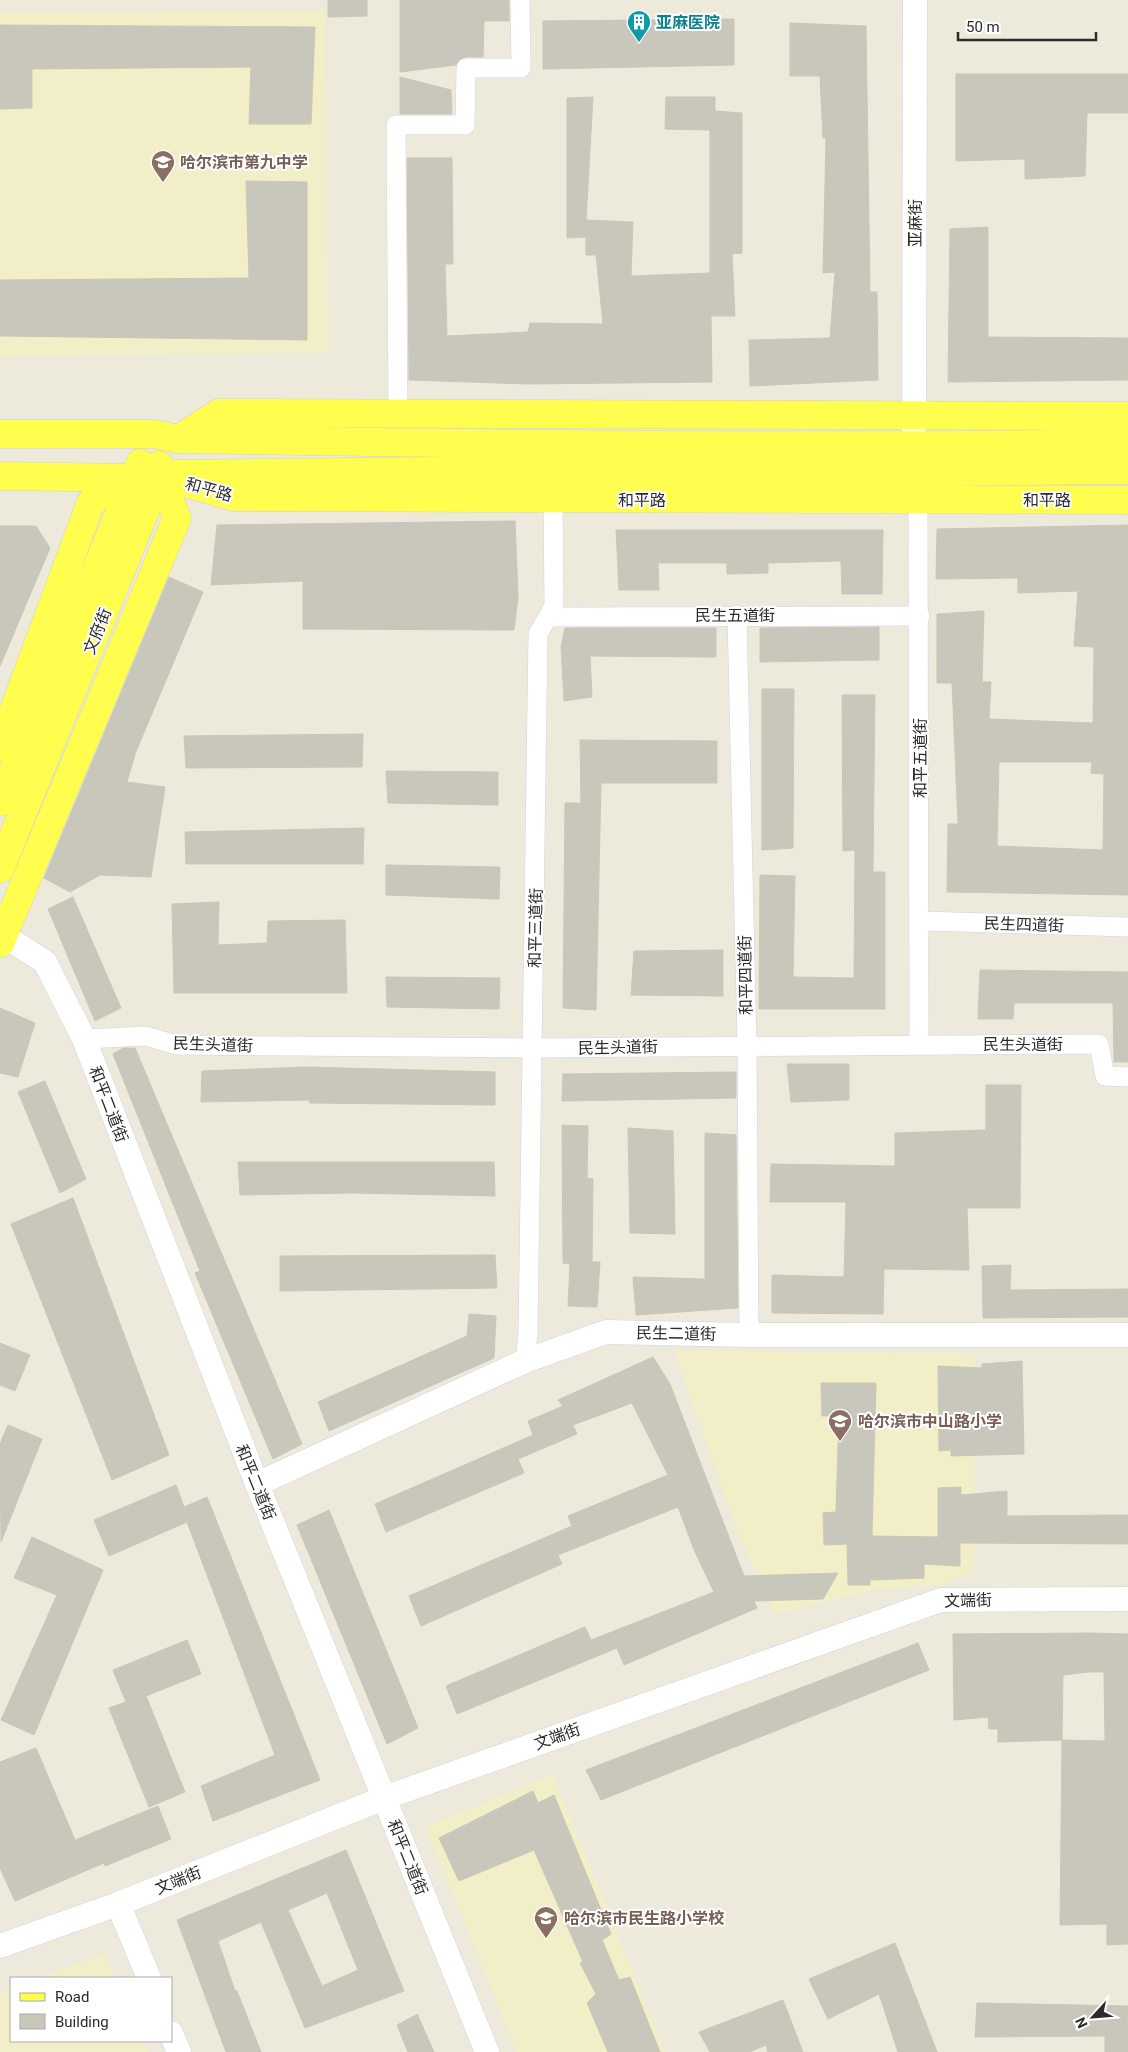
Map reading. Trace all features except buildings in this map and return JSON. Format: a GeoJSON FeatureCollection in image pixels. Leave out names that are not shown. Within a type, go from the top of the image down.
{"type":"FeatureCollection","features":[{"type":"Feature","properties":{"kind":"main road"},"geometry":{"type":"LineString","coordinates":[[1,937],[178,518],[160,474],[166,436],[220,413],[1128,416]]}},
{"type":"Feature","properties":{"kind":"main road"},"geometry":{"type":"LineString","coordinates":[[329,441],[398,413]]}},
{"type":"Feature","properties":{"kind":"main road","name":"和平路"},"geometry":{"type":"LineString","coordinates":[[0,434],[584,446],[916,459],[1128,470]]}},
{"type":"Feature","properties":{"kind":"main road","name":"文府街"},"geometry":{"type":"LineString","coordinates":[[0,802],[134,478],[166,436]]}},
{"type":"Feature","properties":{"kind":"main road","name":"和平路"},"geometry":{"type":"LineString","coordinates":[[0,476],[134,478],[160,474],[529,470],[916,459],[1128,443]]}},
{"type":"Feature","properties":{"kind":"main road"},"geometry":{"type":"LineString","coordinates":[[324,498],[393,471]]}},
{"type":"Feature","properties":{"kind":"main road","name":"和平路"},"geometry":{"type":"LineString","coordinates":[[160,474],[234,497],[553,500],[1128,500]]}},
{"type":"Feature","properties":{"kind":"main road","name":"文府街"},"geometry":{"type":"LineString","coordinates":[[0,869],[160,474]]}},
{"type":"Feature","properties":{"kind":"main road"},"geometry":{"type":"LineString","coordinates":[[0,747],[91,502],[134,478]]}},
{"type":"Feature","properties":{"kind":"street"},"geometry":{"type":"LineString","coordinates":[[398,413],[396,125],[465,125],[466,68],[521,68],[520,0]]}},
{"type":"Feature","properties":{"kind":"street","name":"亚麻街"},"geometry":{"type":"LineString","coordinates":[[915,0],[914,416],[916,459]]}},
{"type":"Feature","properties":{"kind":"street","name":"和平五道街"},"geometry":{"type":"LineString","coordinates":[[916,459],[920,616],[919,1044]]}},
{"type":"Feature","properties":{"kind":"street","name":"和平三道街"},"geometry":{"type":"LineString","coordinates":[[525,1361],[528,1333],[534,1048],[538,634],[550,617],[554,606],[553,500]]}},
{"type":"Feature","properties":{"kind":"street","name":"和平四道街"},"geometry":{"type":"LineString","coordinates":[[737,615],[747,1046],[749,1335]]}},
{"type":"Feature","properties":{"kind":"street","name":"民生五道街"},"geometry":{"type":"LineString","coordinates":[[550,617],[920,616]]}},
{"type":"Feature","properties":{"kind":"street","name":"民生四道街"},"geometry":{"type":"LineString","coordinates":[[920,921],[1128,927]]}},
{"type":"Feature","properties":{"kind":"street","name":"和平二道街"},"geometry":{"type":"LineString","coordinates":[[1,937],[45,962],[84,1039],[257,1484],[487,2052]]}},
{"type":"Feature","properties":{"kind":"street","name":"民生头道街"},"geometry":{"type":"LineString","coordinates":[[84,1039],[146,1036],[176,1045],[534,1048],[1099,1044],[1105,1076],[1128,1077]]}},
{"type":"Feature","properties":{"kind":"street","name":"民生二道街"},"geometry":{"type":"LineString","coordinates":[[257,1484],[525,1361],[606,1332],[749,1335],[1128,1335]]}},
{"type":"Feature","properties":{"kind":"street","name":"文端街"},"geometry":{"type":"LineString","coordinates":[[0,1946],[118,1904],[384,1798],[941,1600],[1128,1599]]}},
{"type":"Feature","properties":{"kind":"street"},"geometry":{"type":"LineString","coordinates":[[118,1904],[149,1977]]}},
{"type":"Feature","properties":{"kind":"street"},"geometry":{"type":"LineString","coordinates":[[172,2035],[179,2052]]}},
{"type":"Feature","properties":{"kind":"shaded area","name":"哈尔滨市第九中学"},"geometry":{"type":"Polygon","coordinates":[[[325,11],[328,353],[0,356],[0,12],[325,11]]]}},
{"type":"Feature","properties":{"kind":"shaded area","name":"哈尔滨市中山路小学"},"geometry":{"type":"Polygon","coordinates":[[[674,1350],[974,1354],[974,1571],[941,1585],[875,1589],[775,1614],[737,1530],[674,1350]]]}},
{"type":"Feature","properties":{"kind":"shaded area","name":"哈尔滨市民生路小学校"},"geometry":{"type":"Polygon","coordinates":[[[553,1774],[665,2052],[517,2052],[426,1827],[553,1774]]]}},
{"type":"Feature","properties":{"kind":"shaded area"},"geometry":{"type":"Polygon","coordinates":[[[105,1953],[116,1977],[42,1977],[105,1953]]]}},
{"type":"Feature","properties":{"kind":"shaded area"},"geometry":{"type":"Polygon","coordinates":[[[10,1989],[10,2042],[144,2042],[149,2052],[0,2052],[0,1993],[10,1989]]]}},
{"type":"Feature","properties":{"kind":"place","name":"亚麻医院"},"geometry":{"type":"Point","coordinates":[639,43]}},
{"type":"Feature","properties":{"kind":"place","name":"哈尔滨市第九中学"},"geometry":{"type":"Point","coordinates":[163,183]}},
{"type":"Feature","properties":{"kind":"place","name":"哈尔滨市中山路小学"},"geometry":{"type":"Point","coordinates":[840,1442]}},
{"type":"Feature","properties":{"kind":"place","name":"哈尔滨市民生路小学校"},"geometry":{"type":"Point","coordinates":[546,1939]}}]}
